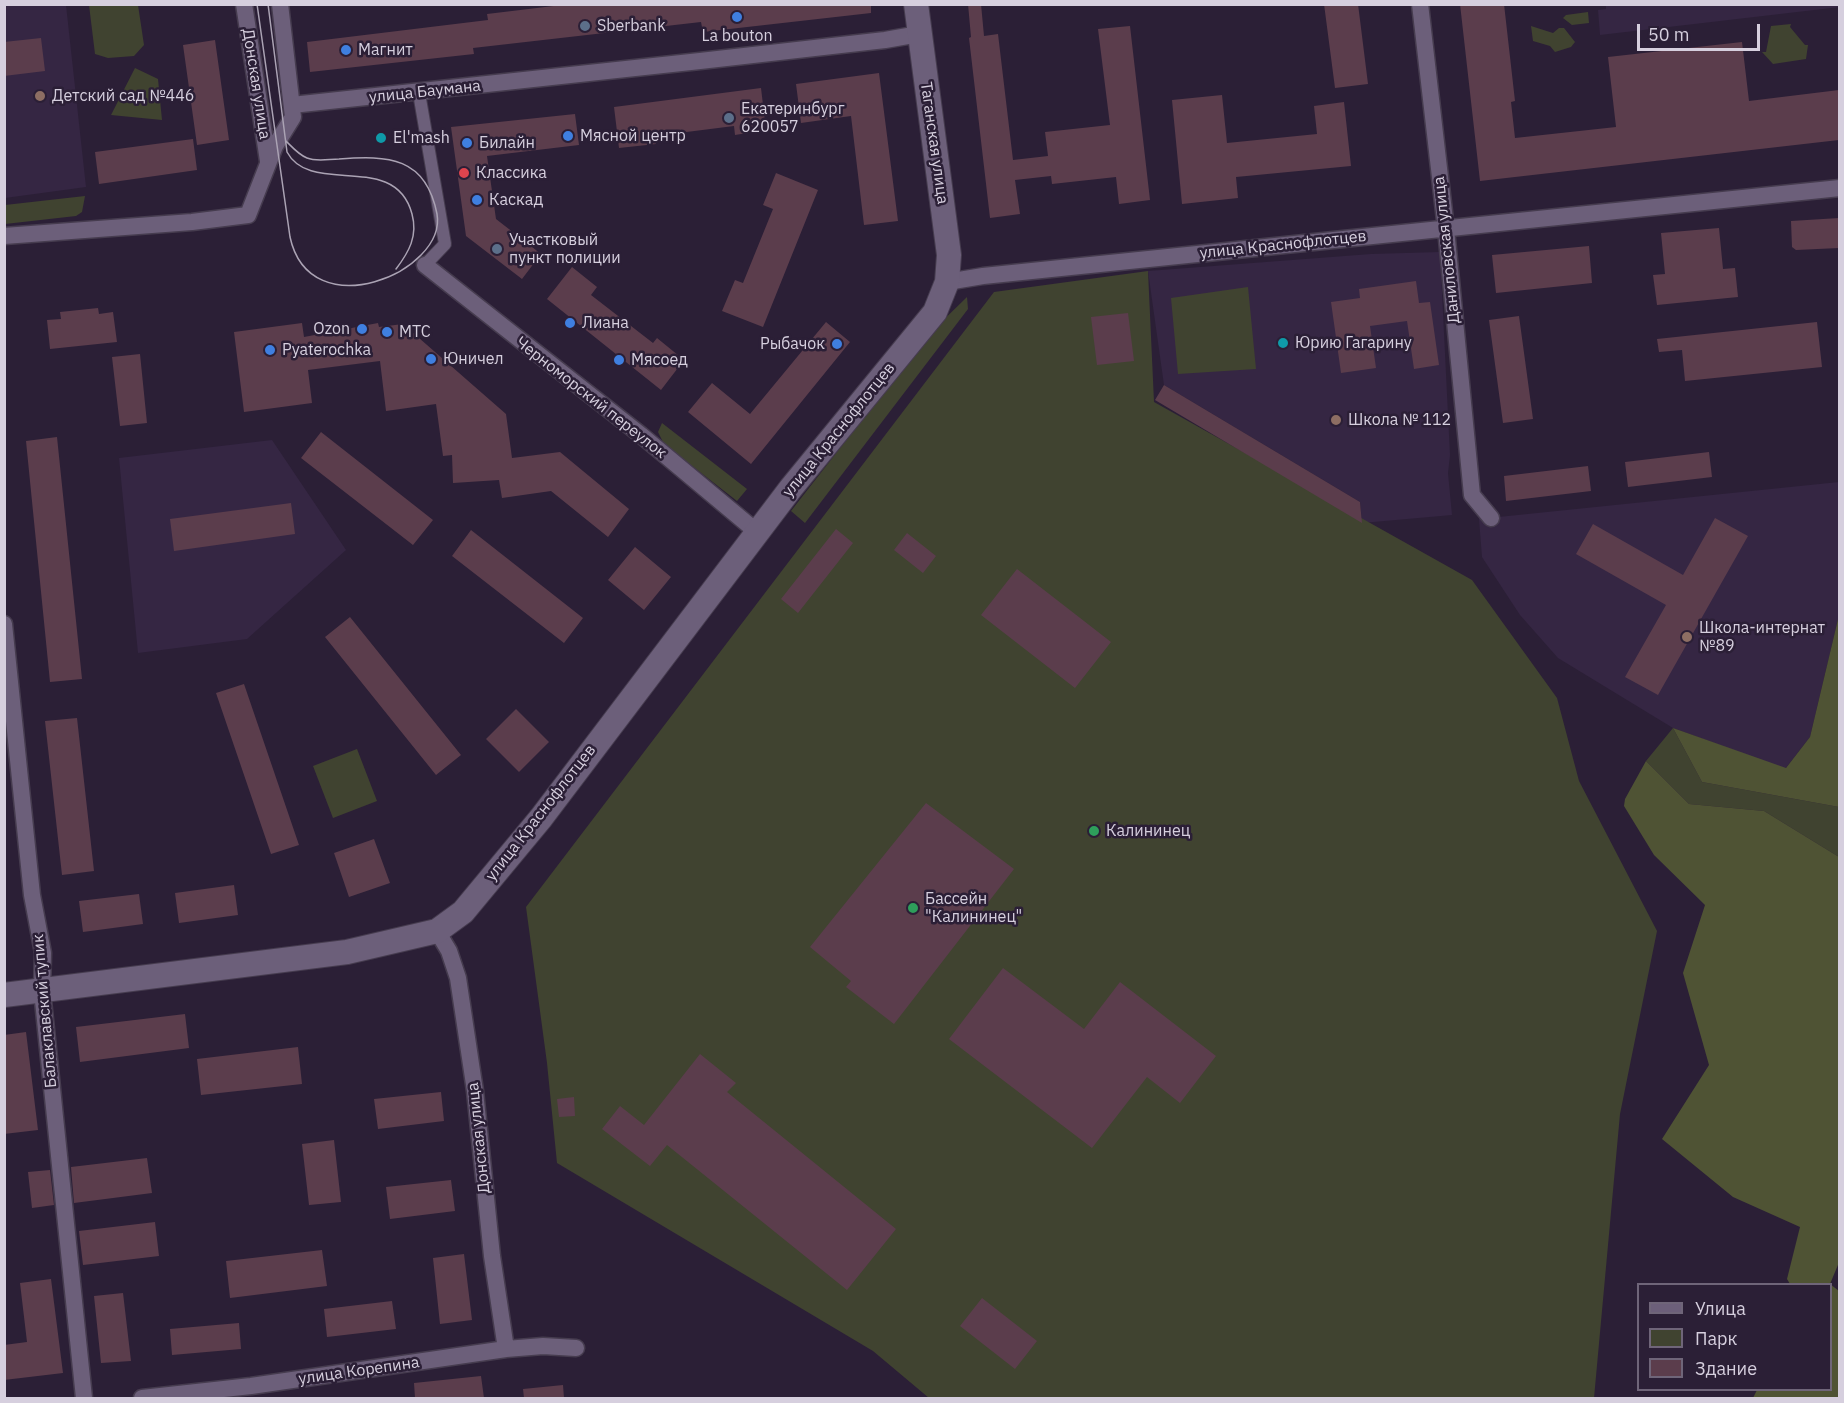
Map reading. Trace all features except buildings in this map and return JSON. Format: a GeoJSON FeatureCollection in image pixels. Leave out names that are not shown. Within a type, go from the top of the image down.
{"type":"FeatureCollection","features":[{"type":"Feature","properties":{"kind":"main road","name":"Таганская улица"},"geometry":{"type":"LineString","coordinates":[[916,4],[950,255],[947,282]]}},
{"type":"Feature","properties":{"kind":"main road","name":"улица Краснофлотцев"},"geometry":{"type":"LineString","coordinates":[[4,995],[347,952],[437,931],[463,912],[540,818],[757,532],[935,312],[947,282]]}},
{"type":"Feature","properties":{"kind":"street","name":"Донская улица"},"geometry":{"type":"LineString","coordinates":[[244,4],[268,163]]}},
{"type":"Feature","properties":{"kind":"street","name":"Донская улица"},"geometry":{"type":"LineString","coordinates":[[280,4],[292,105]]}},
{"type":"Feature","properties":{"kind":"street","name":"Даниловская улица"},"geometry":{"type":"LineString","coordinates":[[1420,4],[1446,228],[1472,495],[1491,518]]}},
{"type":"Feature","properties":{"kind":"street","name":"улица Баумана"},"geometry":{"type":"LineString","coordinates":[[292,105],[419,93],[885,40],[920,34]]}},
{"type":"Feature","properties":{"kind":"street"},"geometry":{"type":"LineString","coordinates":[[419,93],[445,244],[425,265]]}},
{"type":"Feature","properties":{"kind":"street"},"geometry":{"type":"LineString","coordinates":[[4,236],[192,222],[248,215],[268,163],[292,117],[292,105]]}},
{"type":"Feature","properties":{"kind":"street","name":"улица Краснофлотцев"},"geometry":{"type":"LineString","coordinates":[[947,282],[983,276],[1839,188]]}},
{"type":"Feature","properties":{"kind":"street","name":"Черноморский переулок"},"geometry":{"type":"LineString","coordinates":[[425,265],[641,435],[757,532]]}},
{"type":"Feature","properties":{"kind":"street","name":"Балаклавский тупик"},"geometry":{"type":"LineString","coordinates":[[4,624],[32,895],[43,953],[42,991],[84,1398]]}},
{"type":"Feature","properties":{"kind":"street","name":"Донская улица"},"geometry":{"type":"LineString","coordinates":[[437,931],[449,951],[458,978],[475,1091],[492,1256],[506,1349]]}},
{"type":"Feature","properties":{"kind":"street","name":"улица Корепина"},"geometry":{"type":"LineString","coordinates":[[142,1398],[251,1386],[506,1349],[543,1346],[576,1348]]}},
{"type":"Feature","properties":{"kind":"shaded area"},"geometry":{"type":"Polygon","coordinates":[[[1606,4],[1839,4],[1840,7],[1600,35],[1598,10],[1606,9],[1606,4]]]}},
{"type":"Feature","properties":{"kind":"shaded area","name":"Детский сад №446"},"geometry":{"type":"Polygon","coordinates":[[[4,5],[66,5],[86,187],[5,198],[4,5]]]}},
{"type":"Feature","properties":{"kind":"shaded area","name":"Школа № 112"},"geometry":{"type":"Polygon","coordinates":[[[1440,252],[1450,455],[1448,473],[1452,515],[1362,523],[1360,502],[1164,385],[1148,271],[1371,254],[1440,252]]]}},
{"type":"Feature","properties":{"kind":"shaded area"},"geometry":{"type":"Polygon","coordinates":[[[272,440],[346,550],[247,639],[138,653],[119,458],[272,440]]]}},
{"type":"Feature","properties":{"kind":"shaded area","name":"Школа-интернат №89"},"geometry":{"type":"Polygon","coordinates":[[[1839,482],[1839,615],[1810,737],[1785,769],[1673,728],[1558,658],[1520,615],[1482,557],[1479,519],[1839,482]]]}},
{"type":"Feature","properties":{"kind":"green space"},"geometry":{"type":"Polygon","coordinates":[[[89,5],[138,5],[144,45],[134,56],[108,58],[95,54],[89,5]]]}},
{"type":"Feature","properties":{"kind":"green space"},"geometry":{"type":"Polygon","coordinates":[[[1588,12],[1589,23],[1572,25],[1563,18],[1566,15],[1588,12]]]}},
{"type":"Feature","properties":{"kind":"green space"},"geometry":{"type":"Polygon","coordinates":[[[1791,24],[1790,27],[1805,45],[1808,45],[1806,59],[1773,64],[1762,52],[1766,52],[1771,26],[1791,24]]]}},
{"type":"Feature","properties":{"kind":"green space"},"geometry":{"type":"Polygon","coordinates":[[[1531,26],[1553,33],[1559,28],[1564,28],[1575,42],[1571,47],[1555,52],[1550,46],[1533,41],[1531,26]]]}},
{"type":"Feature","properties":{"kind":"green space"},"geometry":{"type":"Polygon","coordinates":[[[135,68],[158,79],[162,120],[111,115],[135,68]]]}},
{"type":"Feature","properties":{"kind":"green space"},"geometry":{"type":"Polygon","coordinates":[[[85,196],[82,212],[76,216],[5,224],[5,205],[85,196]]]}},
{"type":"Feature","properties":{"kind":"green space","name":"Калининец"},"geometry":{"type":"Polygon","coordinates":[[[1148,271],[1154,402],[1472,580],[1557,698],[1579,781],[1657,931],[1620,1114],[1594,1398],[929,1398],[873,1351],[557,1163],[547,1063],[526,907],[994,292],[1148,271]]]}},
{"type":"Feature","properties":{"kind":"green space"},"geometry":{"type":"Polygon","coordinates":[[[1248,287],[1256,369],[1178,374],[1171,298],[1248,287]]]}},
{"type":"Feature","properties":{"kind":"green space"},"geometry":{"type":"Polygon","coordinates":[[[967,297],[968,309],[805,523],[791,511],[929,334],[967,297]]]}},
{"type":"Feature","properties":{"kind":"green space"},"geometry":{"type":"Polygon","coordinates":[[[662,423],[747,489],[737,501],[664,444],[658,432],[662,423]]]}},
{"type":"Feature","properties":{"kind":"green space"},"geometry":{"type":"Polygon","coordinates":[[[1839,615],[1839,807],[1702,782],[1673,728],[1786,768],[1810,737],[1839,615]]]}},
{"type":"Feature","properties":{"kind":"green space"},"geometry":{"type":"Polygon","coordinates":[[[1673,728],[1702,782],[1839,807],[1839,857],[1764,811],[1689,804],[1646,761],[1673,728]]]}},
{"type":"Feature","properties":{"kind":"green space"},"geometry":{"type":"Polygon","coordinates":[[[357,749],[377,801],[333,818],[313,766],[357,749]]]}},
{"type":"Feature","properties":{"kind":"green space"},"geometry":{"type":"Polygon","coordinates":[[[1646,761],[1689,804],[1764,811],[1839,857],[1840,1260],[1830,1283],[1789,1283],[1787,1279],[1800,1227],[1733,1197],[1662,1139],[1709,1065],[1683,973],[1705,905],[1654,855],[1624,806],[1625,799],[1646,761]]]}},
{"type":"Feature","properties":{"kind":"green space"},"geometry":{"type":"Polygon","coordinates":[[[1832,1286],[1839,1291],[1839,1398],[1753,1398],[1756,1391],[1832,1391],[1832,1286]]]}},
{"type":"Feature","properties":{"kind":"tram line"},"geometry":{"type":"LineString","coordinates":[[257,4],[290,237],[302,265],[323,280],[348,285],[375,282],[400,271],[421,255],[434,235],[437,214],[432,195],[414,170],[389,160],[373,158],[311,159],[301,155],[286,141]]}},
{"type":"Feature","properties":{"kind":"tram line"},"geometry":{"type":"LineString","coordinates":[[268,4],[287,152],[299,165],[314,172],[371,178],[389,184],[403,195],[412,214],[414,229],[408,250],[396,269]]}},
{"type":"Feature","properties":{"kind":"place","name":"La bouton"},"geometry":{"type":"Point","coordinates":[737,17]}},
{"type":"Feature","properties":{"kind":"place","name":"Sberbank"},"geometry":{"type":"Point","coordinates":[585,26]}},
{"type":"Feature","properties":{"kind":"place","name":"Магнит"},"geometry":{"type":"Point","coordinates":[346,50]}},
{"type":"Feature","properties":{"kind":"place","name":"Детский сад №446"},"geometry":{"type":"Point","coordinates":[40,96]}},
{"type":"Feature","properties":{"kind":"place","name":"Екатеринбург 620057"},"geometry":{"type":"Point","coordinates":[729,118]}},
{"type":"Feature","properties":{"kind":"place","name":"Мясной центр"},"geometry":{"type":"Point","coordinates":[568,136]}},
{"type":"Feature","properties":{"kind":"place","name":"El'mash"},"geometry":{"type":"Point","coordinates":[381,138]}},
{"type":"Feature","properties":{"kind":"place","name":"Билайн"},"geometry":{"type":"Point","coordinates":[467,143]}},
{"type":"Feature","properties":{"kind":"place","name":"Классика"},"geometry":{"type":"Point","coordinates":[464,173]}},
{"type":"Feature","properties":{"kind":"place","name":"Каскад"},"geometry":{"type":"Point","coordinates":[477,200]}},
{"type":"Feature","properties":{"kind":"place","name":"Участковый пункт полиции"},"geometry":{"type":"Point","coordinates":[497,249]}},
{"type":"Feature","properties":{"kind":"place","name":"Лиана"},"geometry":{"type":"Point","coordinates":[570,323]}},
{"type":"Feature","properties":{"kind":"place","name":"Ozon"},"geometry":{"type":"Point","coordinates":[362,329]}},
{"type":"Feature","properties":{"kind":"place","name":"МТС"},"geometry":{"type":"Point","coordinates":[387,332]}},
{"type":"Feature","properties":{"kind":"place","name":"Юрию Гагарину"},"geometry":{"type":"Point","coordinates":[1283,343]}},
{"type":"Feature","properties":{"kind":"place","name":"Рыбачок"},"geometry":{"type":"Point","coordinates":[837,344]}},
{"type":"Feature","properties":{"kind":"place","name":"Pyaterochka"},"geometry":{"type":"Point","coordinates":[270,350]}},
{"type":"Feature","properties":{"kind":"place","name":"Юничел"},"geometry":{"type":"Point","coordinates":[431,359]}},
{"type":"Feature","properties":{"kind":"place","name":"Мясоед"},"geometry":{"type":"Point","coordinates":[619,360]}},
{"type":"Feature","properties":{"kind":"place","name":"Школа № 112"},"geometry":{"type":"Point","coordinates":[1336,420]}},
{"type":"Feature","properties":{"kind":"place","name":"Школа-интернат №89"},"geometry":{"type":"Point","coordinates":[1687,637]}},
{"type":"Feature","properties":{"kind":"place","name":"Калининец"},"geometry":{"type":"Point","coordinates":[1094,831]}},
{"type":"Feature","properties":{"kind":"place","name":"Бассейн \"Калининец\""},"geometry":{"type":"Point","coordinates":[913,908]}}]}
